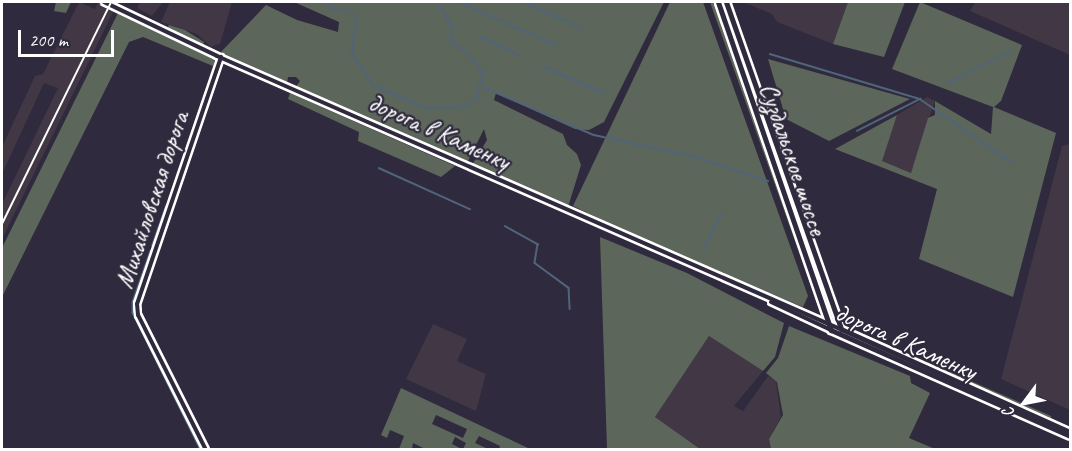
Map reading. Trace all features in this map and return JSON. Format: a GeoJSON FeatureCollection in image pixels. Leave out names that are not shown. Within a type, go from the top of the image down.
{"type":"FeatureCollection","features":[{"type":"Feature","properties":{"kind":"main road","name":"Суздальское шоссе"},"geometry":{"type":"LineString","coordinates":[[718,2],[834,328]]}},
{"type":"Feature","properties":{"kind":"main road","name":"Суздальское шоссе"},"geometry":{"type":"LineString","coordinates":[[726,2],[834,328]]}},
{"type":"Feature","properties":{"kind":"main road","name":"дорога в Каменку"},"geometry":{"type":"LineString","coordinates":[[834,328],[1071,432]]}},
{"type":"Feature","properties":{"kind":"main road","name":"дорога в Каменку"},"geometry":{"type":"LineString","coordinates":[[834,328],[1071,436]]}},
{"type":"Feature","properties":{"kind":"street","name":"дорога в Каменку"},"geometry":{"type":"LineString","coordinates":[[104,2],[221,57],[834,328]]}},
{"type":"Feature","properties":{"kind":"street","name":"Михайловская дорога"},"geometry":{"type":"LineString","coordinates":[[206,450],[138,315],[137,304],[221,57]]}},
{"type":"Feature","properties":{"kind":"shaded area"},"geometry":{"type":"Polygon","coordinates":[[[79,2],[95,9],[98,2],[118,2],[2,239],[2,204],[58,88],[44,83],[2,174],[2,147],[35,76],[43,74],[79,2]]]}},
{"type":"Feature","properties":{"kind":"shaded area"},"geometry":{"type":"Polygon","coordinates":[[[140,2],[163,2],[152,16],[137,8],[140,2]]]}},
{"type":"Feature","properties":{"kind":"shaded area"},"geometry":{"type":"Polygon","coordinates":[[[170,2],[232,2],[220,44],[211,47],[197,34],[161,22],[170,2]]]}},
{"type":"Feature","properties":{"kind":"shaded area"},"geometry":{"type":"Polygon","coordinates":[[[743,2],[848,2],[833,44],[777,22],[772,14],[743,2]]]}},
{"type":"Feature","properties":{"kind":"shaded area"},"geometry":{"type":"Polygon","coordinates":[[[975,2],[1070,2],[1070,55],[970,11],[975,2]]]}},
{"type":"Feature","properties":{"kind":"shaded area"},"geometry":{"type":"Polygon","coordinates":[[[927,97],[935,101],[911,173],[881,161],[897,115],[927,97]]]}},
{"type":"Feature","properties":{"kind":"shaded area"},"geometry":{"type":"Polygon","coordinates":[[[1070,144],[1070,410],[1001,379],[1062,146],[1070,144]]]}},
{"type":"Feature","properties":{"kind":"shaded area"},"geometry":{"type":"Polygon","coordinates":[[[433,324],[467,339],[457,361],[486,374],[476,411],[406,379],[433,324]]]}},
{"type":"Feature","properties":{"kind":"shaded area"},"geometry":{"type":"Polygon","coordinates":[[[709,336],[763,371],[734,406],[743,411],[768,376],[776,381],[781,417],[769,439],[771,449],[700,449],[655,417],[709,336]]]}},
{"type":"Feature","properties":{"kind":"green space"},"geometry":{"type":"Polygon","coordinates":[[[56,2],[71,2],[66,13],[54,11],[56,2]]]}},
{"type":"Feature","properties":{"kind":"green space"},"geometry":{"type":"Polygon","coordinates":[[[294,2],[664,2],[604,122],[589,130],[575,129],[496,93],[494,100],[563,134],[567,145],[577,154],[581,165],[568,207],[472,165],[487,140],[484,129],[467,163],[295,88],[300,81],[296,77],[288,77],[287,84],[220,53],[266,5],[297,20],[338,32],[339,22],[294,2]]]}},
{"type":"Feature","properties":{"kind":"green space"},"geometry":{"type":"Polygon","coordinates":[[[670,2],[703,2],[808,296],[803,307],[667,251],[573,206],[670,2]]]}},
{"type":"Feature","properties":{"kind":"green space"},"geometry":{"type":"Polygon","coordinates":[[[710,2],[714,2],[819,306],[818,306],[710,2]]]}},
{"type":"Feature","properties":{"kind":"green space"},"geometry":{"type":"Polygon","coordinates":[[[721,2],[723,2],[832,312],[830,311],[721,2]]]}},
{"type":"Feature","properties":{"kind":"green space"},"geometry":{"type":"Polygon","coordinates":[[[729,2],[732,2],[825,277],[729,2]]]}},
{"type":"Feature","properties":{"kind":"green space"},"geometry":{"type":"Polygon","coordinates":[[[848,2],[905,2],[884,57],[833,44],[848,2]]]}},
{"type":"Feature","properties":{"kind":"green space"},"geometry":{"type":"Polygon","coordinates":[[[920,2],[1022,45],[1001,101],[994,107],[1056,133],[1013,297],[919,259],[937,189],[835,149],[897,115],[882,161],[911,173],[928,118],[935,115],[935,101],[991,134],[993,107],[892,69],[920,2]]]}},
{"type":"Feature","properties":{"kind":"green space"},"geometry":{"type":"Polygon","coordinates":[[[118,13],[215,60],[213,66],[143,37],[129,42],[2,297],[2,248],[118,13]]]}},
{"type":"Feature","properties":{"kind":"green space"},"geometry":{"type":"Polygon","coordinates":[[[169,25],[185,30],[204,42],[203,46],[167,29],[169,25]]]}},
{"type":"Feature","properties":{"kind":"green space"},"geometry":{"type":"Polygon","coordinates":[[[768,59],[910,99],[829,141],[786,119],[768,59]]]}},
{"type":"Feature","properties":{"kind":"green space"},"geometry":{"type":"Polygon","coordinates":[[[290,93],[455,166],[441,177],[358,141],[359,132],[288,99],[290,93]]]}},
{"type":"Feature","properties":{"kind":"green space"},"geometry":{"type":"Polygon","coordinates":[[[600,237],[687,273],[784,323],[775,357],[763,371],[709,336],[655,417],[700,449],[607,449],[600,237]]]}},
{"type":"Feature","properties":{"kind":"green space"},"geometry":{"type":"Polygon","coordinates":[[[789,326],[910,376],[911,383],[930,393],[909,438],[935,449],[771,449],[769,439],[783,415],[777,382],[766,373],[778,358],[789,326]]]}},
{"type":"Feature","properties":{"kind":"green space"},"geometry":{"type":"Polygon","coordinates":[[[853,331],[1051,416],[1051,418],[853,331]]]}},
{"type":"Feature","properties":{"kind":"green space"},"geometry":{"type":"Polygon","coordinates":[[[401,388],[530,449],[499,449],[500,446],[479,436],[475,443],[488,449],[463,449],[466,443],[455,437],[452,444],[462,449],[425,449],[413,443],[412,449],[399,449],[404,436],[390,430],[387,438],[381,435],[401,388]],[[436,415],[432,424],[463,438],[467,429],[436,415]]]}},
{"type":"Feature","properties":{"kind":"waterway"},"geometry":{"type":"LineString","coordinates":[[327,2],[335,10],[349,11]]}},
{"type":"Feature","properties":{"kind":"waterway"},"geometry":{"type":"LineString","coordinates":[[354,14],[357,21],[352,53],[374,86],[427,108],[465,107],[476,98],[483,73],[469,55],[451,42],[452,27],[437,2]]}},
{"type":"Feature","properties":{"kind":"waterway"},"geometry":{"type":"LineString","coordinates":[[459,2],[556,45]]}},
{"type":"Feature","properties":{"kind":"waterway"},"geometry":{"type":"LineString","coordinates":[[523,2],[582,28]]}},
{"type":"Feature","properties":{"kind":"waterway"},"geometry":{"type":"LineString","coordinates":[[481,37],[521,56]]}},
{"type":"Feature","properties":{"kind":"waterway"},"geometry":{"type":"LineString","coordinates":[[949,83],[1011,51]]}},
{"type":"Feature","properties":{"kind":"waterway"},"geometry":{"type":"LineString","coordinates":[[770,54],[920,99],[1012,163]]}},
{"type":"Feature","properties":{"kind":"waterway"},"geometry":{"type":"LineString","coordinates":[[543,66],[603,93]]}},
{"type":"Feature","properties":{"kind":"waterway"},"geometry":{"type":"LineString","coordinates":[[483,87],[594,135],[696,157],[768,181]]}},
{"type":"Feature","properties":{"kind":"waterway"},"geometry":{"type":"LineString","coordinates":[[857,131],[920,99]]}},
{"type":"Feature","properties":{"kind":"waterway"},"geometry":{"type":"LineString","coordinates":[[379,168],[470,209]]}},
{"type":"Feature","properties":{"kind":"waterway"},"geometry":{"type":"LineString","coordinates":[[152,246],[166,206]]}},
{"type":"Feature","properties":{"kind":"waterway"},"geometry":{"type":"LineString","coordinates":[[704,248],[722,213]]}},
{"type":"Feature","properties":{"kind":"waterway"},"geometry":{"type":"LineString","coordinates":[[505,226],[538,244],[535,263],[569,288],[570,309]]}},
{"type":"Feature","properties":{"kind":"waterway"},"geometry":{"type":"LineString","coordinates":[[151,251],[133,302],[133,313],[201,450]]}},
{"type":"Feature","properties":{"kind":"railway"},"geometry":{"type":"LineString","coordinates":[[2,224],[111,2]]}}]}
